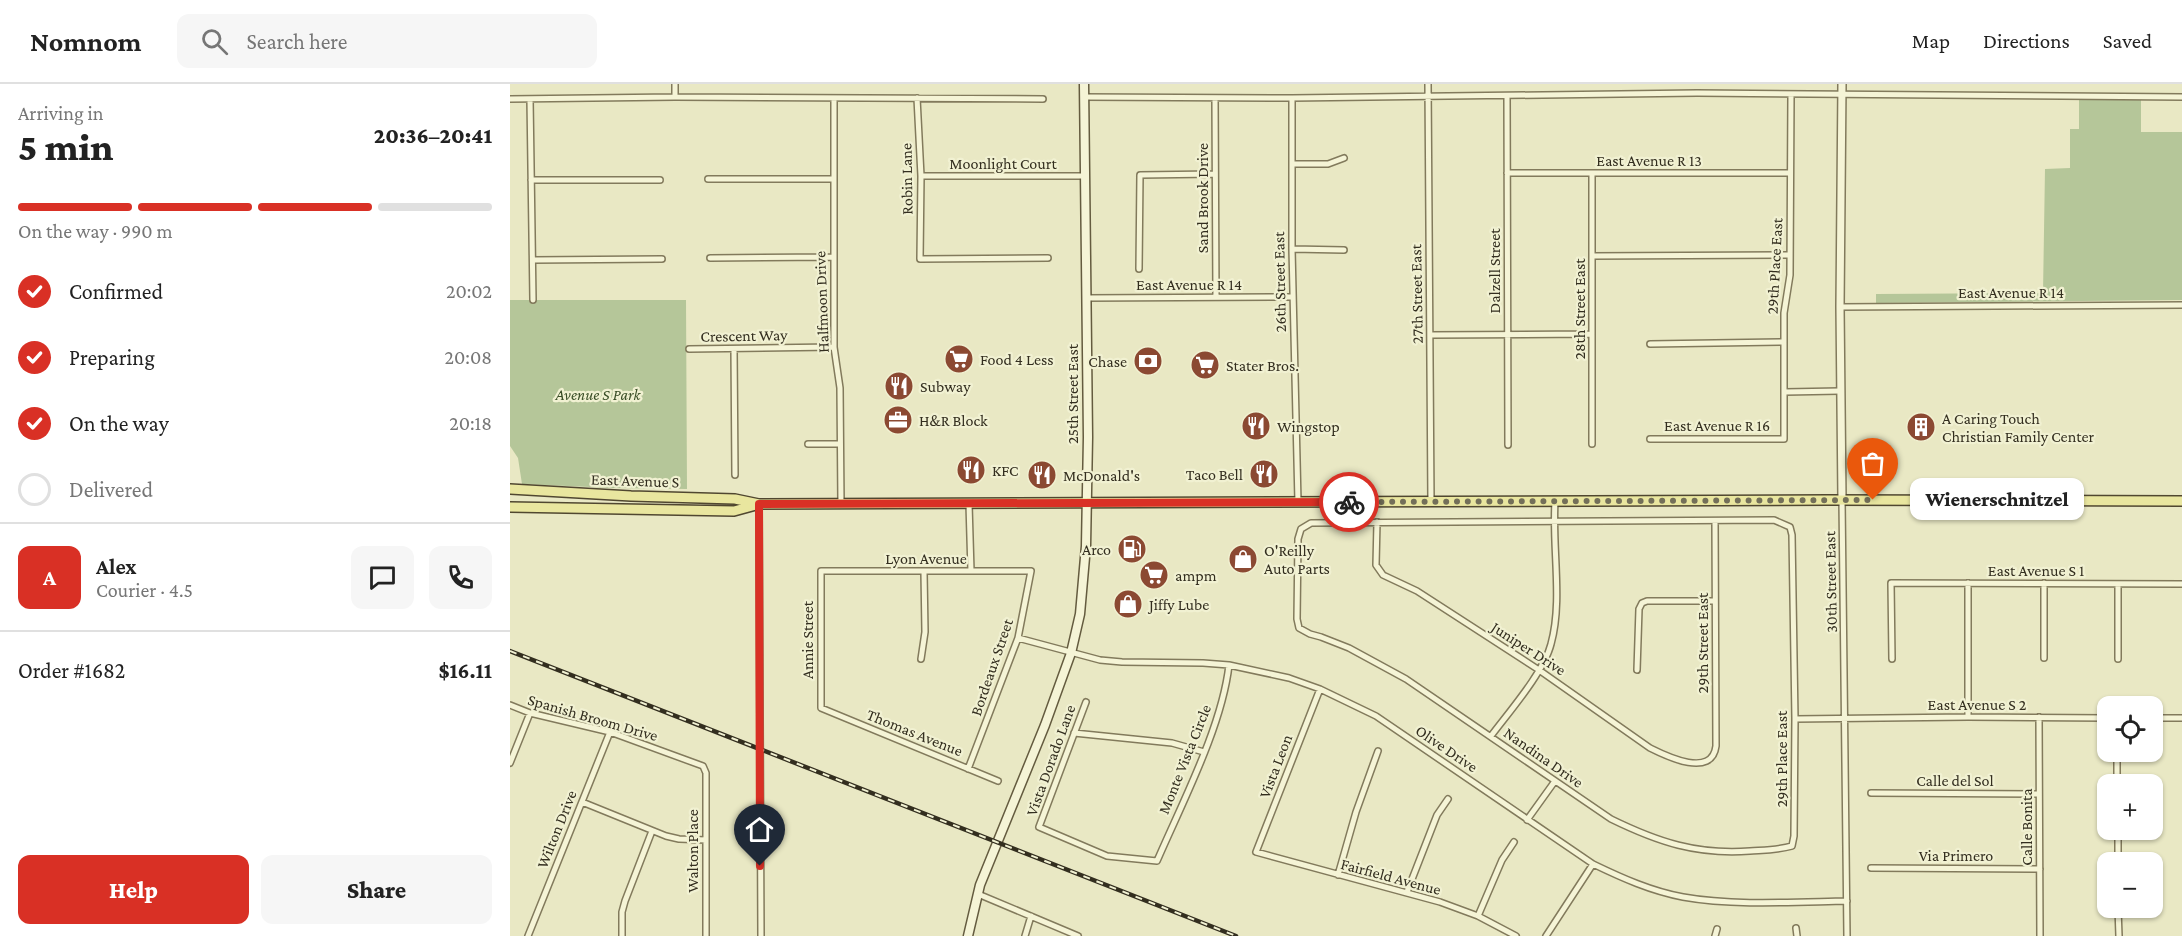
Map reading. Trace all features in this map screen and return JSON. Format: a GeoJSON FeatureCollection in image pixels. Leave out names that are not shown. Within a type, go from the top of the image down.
{"type":"FeatureCollection","features":[{"type":"Feature","properties":{"kind":"main road","name":"25th Street East"},"geometry":{"type":"LineString","coordinates":[[968,936],[978,894],[1045,725],[1071,653],[1080,614],[1084,579],[1088,436],[1084,84]]}},
{"type":"Feature","properties":{"kind":"main road","name":"East Avenue S"},"geometry":{"type":"LineString","coordinates":[[510,489],[735,499],[759,504],[841,505],[2182,501]]}},
{"type":"Feature","properties":{"kind":"main road","name":"East Avenue S"},"geometry":{"type":"LineString","coordinates":[[510,507],[734,511],[759,504]]}},
{"type":"Feature","properties":{"kind":"street"},"geometry":{"type":"LineString","coordinates":[[675,84],[675,97]]}},
{"type":"Feature","properties":{"kind":"street","name":"27th Street East"},"geometry":{"type":"LineString","coordinates":[[1428,84],[1431,503]]}},
{"type":"Feature","properties":{"kind":"street"},"geometry":{"type":"LineString","coordinates":[[1696,93],[1697,84]]}},
{"type":"Feature","properties":{"kind":"street","name":"30th Street East"},"geometry":{"type":"LineString","coordinates":[[1842,84],[1840,391],[1847,936]]}},
{"type":"Feature","properties":{"kind":"street"},"geometry":{"type":"LineString","coordinates":[[1084,97],[1292,98],[1696,93],[2182,97]]}},
{"type":"Feature","properties":{"kind":"street","name":"29th Place East"},"geometry":{"type":"LineString","coordinates":[[1784,439],[1784,313],[1790,275],[1791,94]]}},
{"type":"Feature","properties":{"kind":"street","name":"Dalzell Street"},"geometry":{"type":"LineString","coordinates":[[1507,96],[1508,445]]}},
{"type":"Feature","properties":{"kind":"street"},"geometry":{"type":"LineString","coordinates":[[510,99],[675,97],[1042,99]]}},
{"type":"Feature","properties":{"kind":"street","name":"Halfmoon Drive"},"geometry":{"type":"LineString","coordinates":[[834,98],[834,347],[840,388],[841,505]]}},
{"type":"Feature","properties":{"kind":"street","name":"Robin Lane"},"geometry":{"type":"LineString","coordinates":[[917,98],[921,176],[920,259],[1048,258]]}},
{"type":"Feature","properties":{"kind":"street","name":"Sand Brook Drive"},"geometry":{"type":"LineString","coordinates":[[1215,98],[1215,297]]}},
{"type":"Feature","properties":{"kind":"street","name":"26th Street East"},"geometry":{"type":"LineString","coordinates":[[1292,98],[1292,249],[1298,502]]}},
{"type":"Feature","properties":{"kind":"street"},"geometry":{"type":"LineString","coordinates":[[530,99],[533,300]]}},
{"type":"Feature","properties":{"kind":"street"},"geometry":{"type":"LineString","coordinates":[[1292,164],[1328,164],[1344,158]]}},
{"type":"Feature","properties":{"kind":"street","name":"East Avenue R 13"},"geometry":{"type":"LineString","coordinates":[[1507,173],[1790,173]]}},
{"type":"Feature","properties":{"kind":"street","name":"28th Street East"},"geometry":{"type":"LineString","coordinates":[[1592,173],[1592,444]]}},
{"type":"Feature","properties":{"kind":"street"},"geometry":{"type":"LineString","coordinates":[[1139,269],[1140,175],[1215,174]]}},
{"type":"Feature","properties":{"kind":"street","name":"Moonlight Court"},"geometry":{"type":"LineString","coordinates":[[921,176],[1085,176]]}},
{"type":"Feature","properties":{"kind":"street"},"geometry":{"type":"LineString","coordinates":[[708,179],[834,179]]}},
{"type":"Feature","properties":{"kind":"street"},"geometry":{"type":"LineString","coordinates":[[531,180],[660,180]]}},
{"type":"Feature","properties":{"kind":"street"},"geometry":{"type":"LineString","coordinates":[[1292,249],[1344,250]]}},
{"type":"Feature","properties":{"kind":"street"},"geometry":{"type":"LineString","coordinates":[[1592,256],[1790,255]]}},
{"type":"Feature","properties":{"kind":"street"},"geometry":{"type":"LineString","coordinates":[[710,258],[833,257]]}},
{"type":"Feature","properties":{"kind":"street"},"geometry":{"type":"LineString","coordinates":[[533,260],[662,260]]}},
{"type":"Feature","properties":{"kind":"street","name":"East Avenue R 14"},"geometry":{"type":"LineString","coordinates":[[1086,298],[1293,297]]}},
{"type":"Feature","properties":{"kind":"street","name":"East Avenue R 14"},"geometry":{"type":"LineString","coordinates":[[1840,307],[2182,305]]}},
{"type":"Feature","properties":{"kind":"street"},"geometry":{"type":"LineString","coordinates":[[1430,334],[1592,334]]}},
{"type":"Feature","properties":{"kind":"street"},"geometry":{"type":"LineString","coordinates":[[1650,344],[1784,342]]}},
{"type":"Feature","properties":{"kind":"street","name":"Crescent Way"},"geometry":{"type":"LineString","coordinates":[[689,349],[834,347]]}},
{"type":"Feature","properties":{"kind":"street"},"geometry":{"type":"LineString","coordinates":[[734,349],[735,475]]}},
{"type":"Feature","properties":{"kind":"street"},"geometry":{"type":"LineString","coordinates":[[1785,392],[1840,391]]}},
{"type":"Feature","properties":{"kind":"street","name":"East Avenue R 16"},"geometry":{"type":"LineString","coordinates":[[1650,439],[1784,439]]}},
{"type":"Feature","properties":{"kind":"street"},"geometry":{"type":"LineString","coordinates":[[808,444],[840,444]]}},
{"type":"Feature","properties":{"kind":"street"},"geometry":{"type":"LineString","coordinates":[[1491,736],[1539,670],[1551,646],[1556,594],[1555,502]]}},
{"type":"Feature","properties":{"kind":"street"},"geometry":{"type":"LineString","coordinates":[[759,504],[761,936]]}},
{"type":"Feature","properties":{"kind":"street"},"geometry":{"type":"LineString","coordinates":[[969,504],[971,571]]}},
{"type":"Feature","properties":{"kind":"street","name":"29th Place East"},"geometry":{"type":"LineString","coordinates":[[1714,521],[1774,520],[1790,527],[1792,535],[1795,719],[1792,846]]}},
{"type":"Feature","properties":{"kind":"street"},"geometry":{"type":"LineString","coordinates":[[1377,522],[1714,521]]}},
{"type":"Feature","properties":{"kind":"street","name":"29th Street East"},"geometry":{"type":"LineString","coordinates":[[1709,762],[1715,755],[1716,746],[1714,521]]}},
{"type":"Feature","properties":{"kind":"street","name":"Nandina Drive"},"geometry":{"type":"LineString","coordinates":[[1377,522],[1311,523],[1301,529],[1298,539],[1297,620],[1299,628],[1374,660],[1406,679],[1611,819],[1639,833],[1695,850],[1731,852],[1781,849],[1792,846]]}},
{"type":"Feature","properties":{"kind":"street","name":"Juniper Drive"},"geometry":{"type":"LineString","coordinates":[[1377,522],[1377,565],[1383,575],[1417,591],[1539,670],[1650,748],[1667,757],[1700,763],[1709,762]]}},
{"type":"Feature","properties":{"kind":"street","name":"Lyon Avenue"},"geometry":{"type":"LineString","coordinates":[[821,571],[1031,571]]}},
{"type":"Feature","properties":{"kind":"street","name":"Annie Street"},"geometry":{"type":"LineString","coordinates":[[821,571],[821,708]]}},
{"type":"Feature","properties":{"kind":"street","name":"Bordeaux Street"},"geometry":{"type":"LineString","coordinates":[[968,768],[1018,638],[1031,571]]}},
{"type":"Feature","properties":{"kind":"street"},"geometry":{"type":"LineString","coordinates":[[921,659],[925,632],[924,572]]}},
{"type":"Feature","properties":{"kind":"street","name":"East Avenue S 1"},"geometry":{"type":"LineString","coordinates":[[1892,659],[1891,583],[2182,584]]}},
{"type":"Feature","properties":{"kind":"street"},"geometry":{"type":"LineString","coordinates":[[1968,583],[1968,717]]}},
{"type":"Feature","properties":{"kind":"street"},"geometry":{"type":"LineString","coordinates":[[2044,583],[2044,658]]}},
{"type":"Feature","properties":{"kind":"street"},"geometry":{"type":"LineString","coordinates":[[2118,584],[2118,659]]}},
{"type":"Feature","properties":{"kind":"street"},"geometry":{"type":"LineString","coordinates":[[1637,670],[1639,609],[1642,603],[1647,601],[1715,601]]}},
{"type":"Feature","properties":{"kind":"street","name":"Olive Drive"},"geometry":{"type":"LineString","coordinates":[[1018,638],[1100,660],[1229,665],[1289,678],[1320,689],[1376,716],[1593,864],[1652,890],[1683,897],[1721,901],[1847,901]]}},
{"type":"Feature","properties":{"kind":"street","name":"Monte Vista Circle"},"geometry":{"type":"LineString","coordinates":[[1157,861],[1204,752],[1221,705],[1229,665]]}},
{"type":"Feature","properties":{"kind":"street","name":"Vista Leon"},"geometry":{"type":"LineString","coordinates":[[1256,852],[1320,689]]}},
{"type":"Feature","properties":{"kind":"street","name":"Vista Dorado Lane"},"geometry":{"type":"LineString","coordinates":[[1086,702],[1040,827],[1107,856],[1157,861]]}},
{"type":"Feature","properties":{"kind":"street","name":"Spanish Broom Drive"},"geometry":{"type":"LineString","coordinates":[[510,705],[530,713],[610,732],[703,766]]}},
{"type":"Feature","properties":{"kind":"street","name":"Thomas Avenue"},"geometry":{"type":"LineString","coordinates":[[821,708],[998,781]]}},
{"type":"Feature","properties":{"kind":"street"},"geometry":{"type":"LineString","coordinates":[[510,763],[530,713]]}},
{"type":"Feature","properties":{"kind":"street","name":"Calle Bonita"},"geometry":{"type":"LineString","coordinates":[[2039,717],[2040,936]]}},
{"type":"Feature","properties":{"kind":"street","name":"East Avenue S 2"},"geometry":{"type":"LineString","coordinates":[[1795,719],[2097,718]]}},
{"type":"Feature","properties":{"kind":"street"},"geometry":{"type":"LineString","coordinates":[[2163,718],[2182,718]]}},
{"type":"Feature","properties":{"kind":"street","name":"Wilton Drive"},"geometry":{"type":"LineString","coordinates":[[528,936],[610,732]]}},
{"type":"Feature","properties":{"kind":"street"},"geometry":{"type":"LineString","coordinates":[[1074,733],[1172,742],[1204,752]]}},
{"type":"Feature","properties":{"kind":"street"},"geometry":{"type":"LineString","coordinates":[[1338,875],[1356,812],[1378,751]]}},
{"type":"Feature","properties":{"kind":"street","name":"Walton Place"},"geometry":{"type":"LineString","coordinates":[[703,766],[706,773],[706,936]]}},
{"type":"Feature","properties":{"kind":"street"},"geometry":{"type":"LineString","coordinates":[[1527,820],[1555,781]]}},
{"type":"Feature","properties":{"kind":"street","name":"Calle del Sol"},"geometry":{"type":"LineString","coordinates":[[1871,793],[2040,794]]}},
{"type":"Feature","properties":{"kind":"street"},"geometry":{"type":"LineString","coordinates":[[1407,892],[1437,815],[1448,799]]}},
{"type":"Feature","properties":{"kind":"street"},"geometry":{"type":"LineString","coordinates":[[582,802],[652,831],[679,839],[706,840]]}},
{"type":"Feature","properties":{"kind":"street"},"geometry":{"type":"LineString","coordinates":[[622,936],[622,912],[625,901],[652,831]]}},
{"type":"Feature","properties":{"kind":"street"},"geometry":{"type":"LineString","coordinates":[[1478,916],[1502,860],[1514,842]]}},
{"type":"Feature","properties":{"kind":"street","name":"Fairfield Avenue"},"geometry":{"type":"LineString","coordinates":[[1256,852],[1407,892],[1478,916],[1515,936]]}},
{"type":"Feature","properties":{"kind":"street"},"geometry":{"type":"LineString","coordinates":[[1546,936],[1593,864]]}},
{"type":"Feature","properties":{"kind":"street","name":"Via Primero"},"geometry":{"type":"LineString","coordinates":[[1871,868],[2040,869]]}},
{"type":"Feature","properties":{"kind":"street"},"geometry":{"type":"LineString","coordinates":[[978,894],[1078,936]]}},
{"type":"Feature","properties":{"kind":"street"},"geometry":{"type":"LineString","coordinates":[[1025,936],[1031,916]]}},
{"type":"Feature","properties":{"kind":"street"},"geometry":{"type":"LineString","coordinates":[[2118,918],[2119,936]]}},
{"type":"Feature","properties":{"kind":"street"},"geometry":{"type":"LineString","coordinates":[[1715,936],[1717,928]]}},
{"type":"Feature","properties":{"kind":"street"},"geometry":{"type":"LineString","coordinates":[[1797,928],[1797,936]]}},
{"type":"Feature","properties":{"kind":"green space"},"geometry":{"type":"Polygon","coordinates":[[[2079,99],[2141,100],[2141,132],[2182,132],[2182,300],[1876,303],[1876,294],[2043,293],[2045,169],[2070,168],[2070,129],[2079,129],[2079,99]]]}},
{"type":"Feature","properties":{"kind":"green space","name":"Avenue S Park"},"geometry":{"type":"Polygon","coordinates":[[[510,300],[686,300],[687,489],[522,484],[518,458],[510,446],[510,300]]]}},
{"type":"Feature","properties":{"kind":"railway"},"geometry":{"type":"LineString","coordinates":[[510,651],[1236,936]]}},
{"type":"Feature","properties":{"kind":"way so far"},"geometry":{"type":"LineString","coordinates":[[1349,502],[1873,500]]}},
{"type":"Feature","properties":{"kind":"place","name":"Food 4 Less"},"geometry":{"type":"Point","coordinates":[959,359]}},
{"type":"Feature","properties":{"kind":"place","name":"Chase"},"geometry":{"type":"Point","coordinates":[1148,361]}},
{"type":"Feature","properties":{"kind":"place","name":"Stater Bros."},"geometry":{"type":"Point","coordinates":[1205,365]}},
{"type":"Feature","properties":{"kind":"place","name":"Subway"},"geometry":{"type":"Point","coordinates":[899,386]}},
{"type":"Feature","properties":{"kind":"place","name":"H&R Block"},"geometry":{"type":"Point","coordinates":[898,420]}},
{"type":"Feature","properties":{"kind":"place","name":"Wingstop"},"geometry":{"type":"Point","coordinates":[1256,426]}},
{"type":"Feature","properties":{"kind":"place","name":"A Caring Touch Christian Family Center"},"geometry":{"type":"Point","coordinates":[1921,427]}},
{"type":"Feature","properties":{"kind":"place","name":"KFC"},"geometry":{"type":"Point","coordinates":[971,470]}},
{"type":"Feature","properties":{"kind":"place","name":"Taco Bell"},"geometry":{"type":"Point","coordinates":[1264,474]}},
{"type":"Feature","properties":{"kind":"place","name":"McDonald's"},"geometry":{"type":"Point","coordinates":[1042,475]}},
{"type":"Feature","properties":{"kind":"place","name":"Wienerschnitzel"},"geometry":{"type":"Point","coordinates":[1873,500]}},
{"type":"Feature","properties":{"kind":"place","name":"Arco"},"geometry":{"type":"Point","coordinates":[1132,549]}},
{"type":"Feature","properties":{"kind":"place","name":"O'Reilly Auto Parts"},"geometry":{"type":"Point","coordinates":[1243,559]}},
{"type":"Feature","properties":{"kind":"place","name":"ampm"},"geometry":{"type":"Point","coordinates":[1154,575]}},
{"type":"Feature","properties":{"kind":"place","name":"Jiffy Lube"},"geometry":{"type":"Point","coordinates":[1128,604]}},
{"type":"Feature","properties":{"kind":"route"},"geometry":{"type":"LineString","coordinates":[[760,866],[759,504],[1349,502]]}}]}
